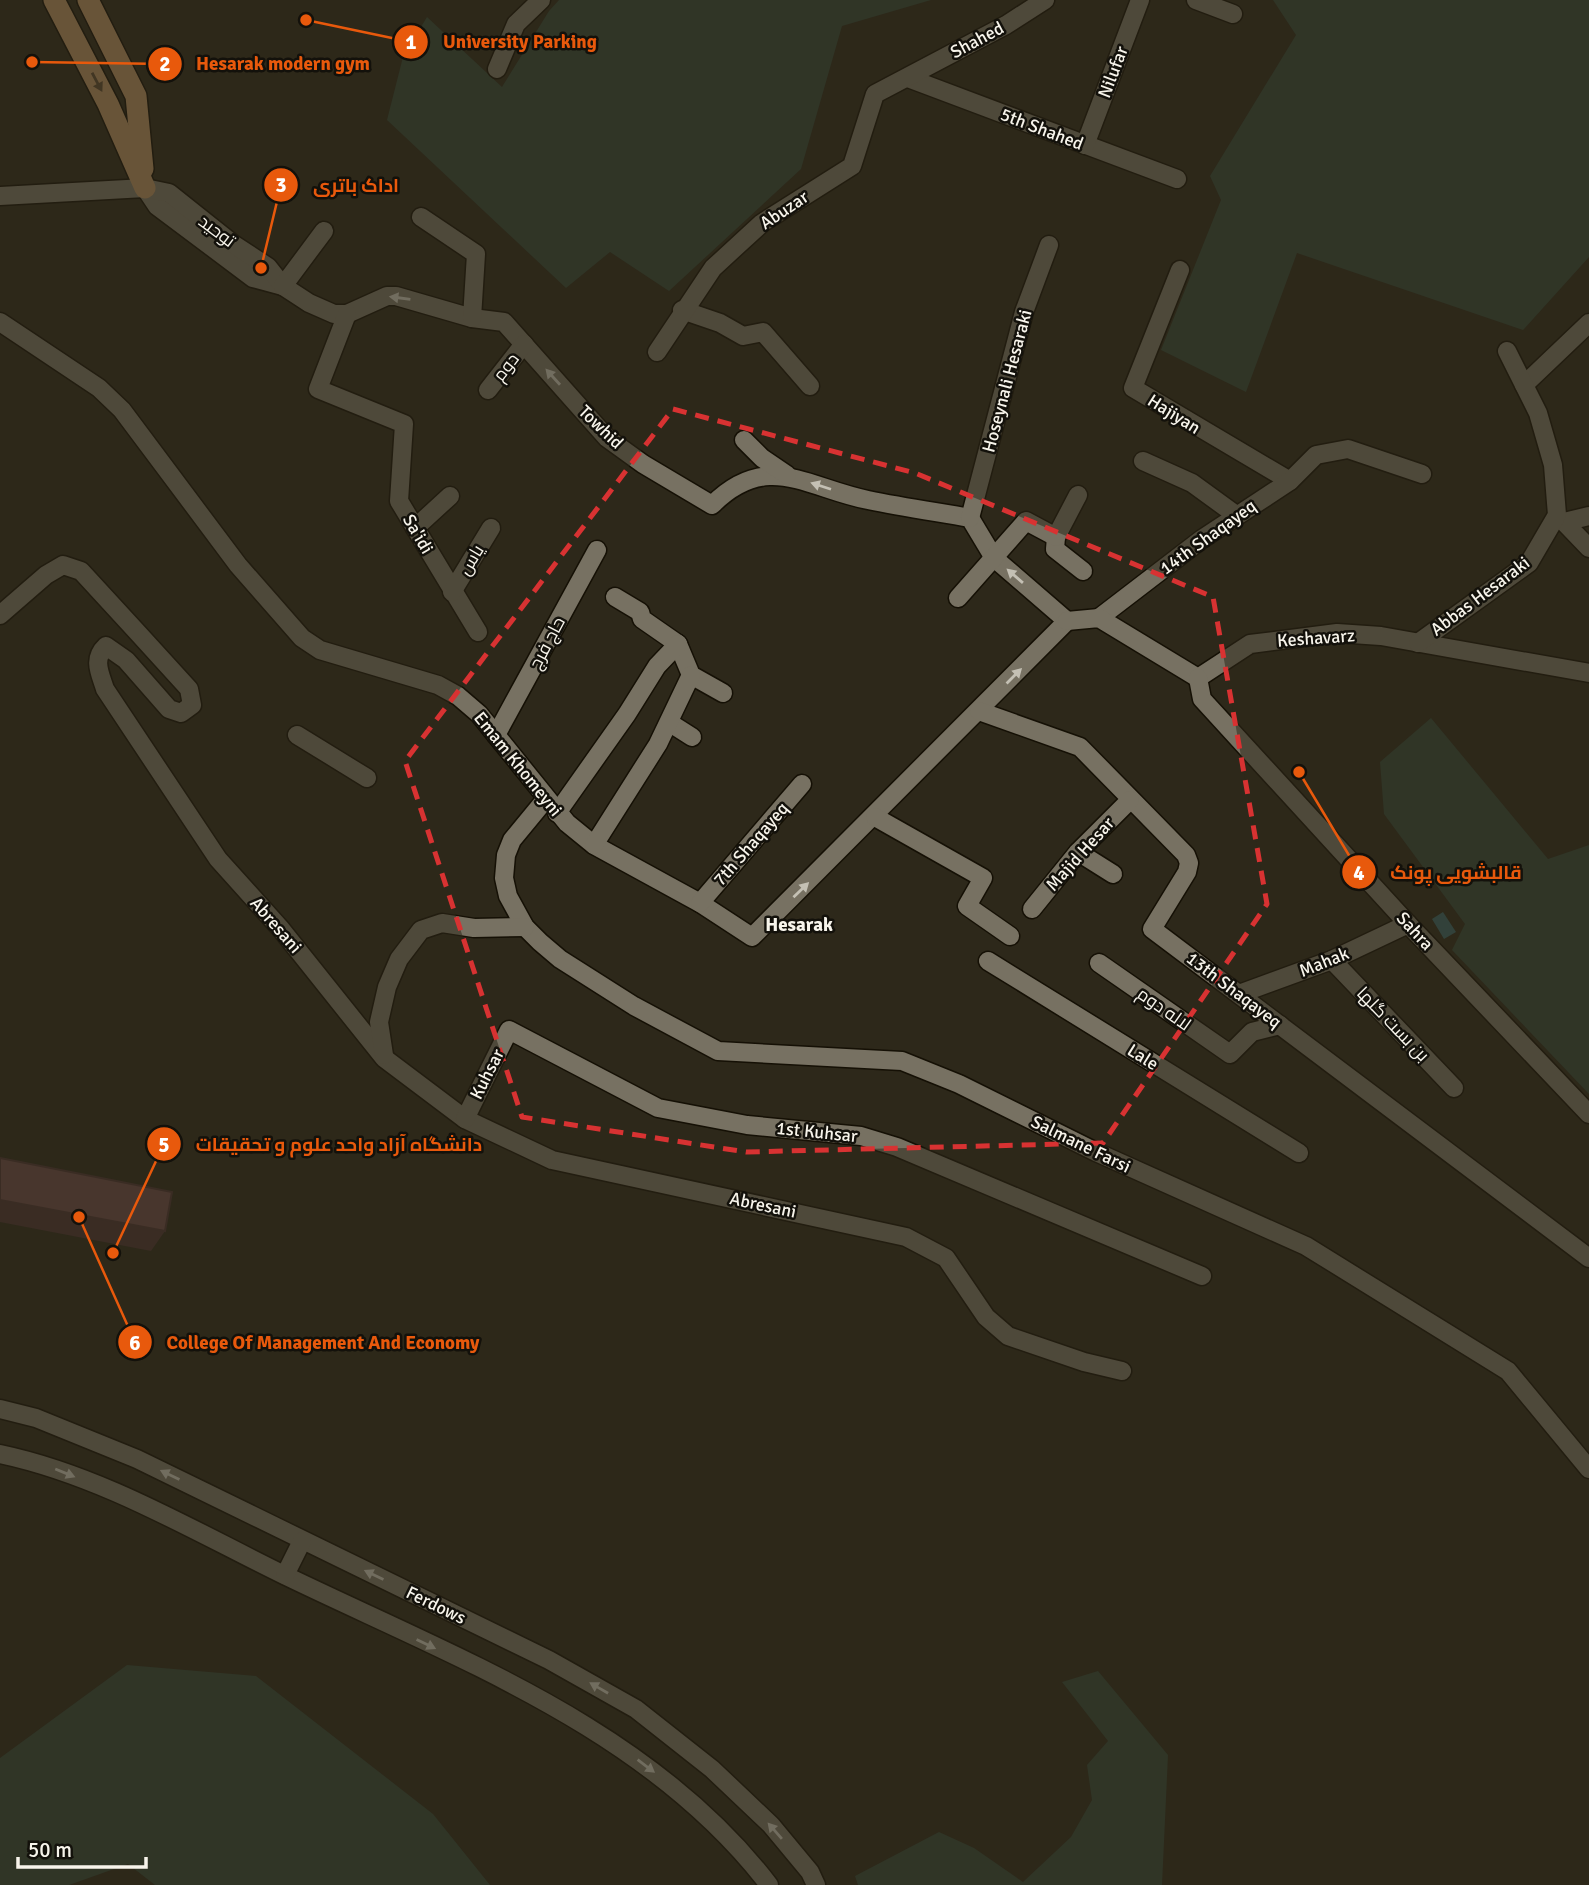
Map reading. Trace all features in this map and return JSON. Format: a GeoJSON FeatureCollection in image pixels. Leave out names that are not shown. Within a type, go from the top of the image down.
{"type":"FeatureCollection","features":[{"type":"Feature","properties":{"kind":"main road"},"geometry":{"type":"LineString","coordinates":[[54,0],[108,104],[145,188]]}},
{"type":"Feature","properties":{"kind":"main road"},"geometry":{"type":"LineString","coordinates":[[88,0],[136,96],[145,188]]}},
{"type":"Feature","properties":{"kind":"street"},"geometry":{"type":"LineString","coordinates":[[497,69],[516,24],[541,0]]}},
{"type":"Feature","properties":{"kind":"street","name":"Shahed"},"geometry":{"type":"LineString","coordinates":[[908,78],[1006,25],[1045,0]]}},
{"type":"Feature","properties":{"kind":"street","name":"Nilufar"},"geometry":{"type":"LineString","coordinates":[[1085,145],[1140,0]]}},
{"type":"Feature","properties":{"kind":"street"},"geometry":{"type":"LineString","coordinates":[[1196,0],[1233,14]]}},
{"type":"Feature","properties":{"kind":"street","name":"5th Shahed"},"geometry":{"type":"LineString","coordinates":[[908,78],[1177,180]]}},
{"type":"Feature","properties":{"kind":"street","name":"Abuzar"},"geometry":{"type":"LineString","coordinates":[[657,352],[682,310],[713,268],[762,223],[852,166],[875,94],[908,78]]}},
{"type":"Feature","properties":{"kind":"street"},"geometry":{"type":"LineString","coordinates":[[0,196],[145,188]]}},
{"type":"Feature","properties":{"kind":"street","name":"توحید"},"geometry":{"type":"LineString","coordinates":[[145,188],[170,192],[233,244],[268,267],[283,286]]}},
{"type":"Feature","properties":{"kind":"street"},"geometry":{"type":"LineString","coordinates":[[421,217],[476,254],[472,318]]}},
{"type":"Feature","properties":{"kind":"street"},"geometry":{"type":"LineString","coordinates":[[324,231],[283,286],[309,303],[334,314],[347,314]]}},
{"type":"Feature","properties":{"kind":"street","name":"Hoseynali Hesaraki"},"geometry":{"type":"LineString","coordinates":[[970,518],[1024,312],[1049,245]]}},
{"type":"Feature","properties":{"kind":"street","name":"Hajiyan"},"geometry":{"type":"LineString","coordinates":[[1180,270],[1133,388],[1290,481]]}},
{"type":"Feature","properties":{"kind":"street","name":"Towhid"},"geometry":{"type":"LineString","coordinates":[[347,314],[387,296],[396,296],[472,318],[504,322],[607,438],[712,505],[729,489],[744,481],[788,475],[865,500],[970,518]]}},
{"type":"Feature","properties":{"kind":"street"},"geometry":{"type":"LineString","coordinates":[[682,310],[720,323],[743,336],[763,332],[810,386]]}},
{"type":"Feature","properties":{"kind":"street","name":"Sa'idi"},"geometry":{"type":"LineString","coordinates":[[347,314],[318,389],[404,424],[399,501],[478,632]]}},
{"type":"Feature","properties":{"kind":"street","name":"Emam Khomeyni"},"geometry":{"type":"LineString","coordinates":[[0,322],[99,388],[116,404],[238,565],[302,638],[320,650],[347,660],[438,685],[479,714],[551,806],[594,845],[700,903],[752,937],[875,817],[1067,621]]}},
{"type":"Feature","properties":{"kind":"street"},"geometry":{"type":"LineString","coordinates":[[1524,385],[1589,323]]}},
{"type":"Feature","properties":{"kind":"street","name":"دوم"},"geometry":{"type":"LineString","coordinates":[[488,390],[524,344]]}},
{"type":"Feature","properties":{"kind":"street","name":"Abbas Hesaraki"},"geometry":{"type":"LineString","coordinates":[[1418,643],[1530,563],[1557,515],[1553,465],[1538,413],[1507,351]]}},
{"type":"Feature","properties":{"kind":"street"},"geometry":{"type":"LineString","coordinates":[[744,440],[788,475]]}},
{"type":"Feature","properties":{"kind":"street","name":"14th Shaqayeq"},"geometry":{"type":"LineString","coordinates":[[1099,618],[1236,515],[1290,481],[1317,455],[1348,449],[1422,474]]}},
{"type":"Feature","properties":{"kind":"street"},"geometry":{"type":"LineString","coordinates":[[1143,461],[1192,483],[1236,515]]}},
{"type":"Feature","properties":{"kind":"street"},"geometry":{"type":"LineString","coordinates":[[1078,495],[1056,537],[1055,549],[1083,571]]}},
{"type":"Feature","properties":{"kind":"street"},"geometry":{"type":"LineString","coordinates":[[415,528],[450,496]]}},
{"type":"Feature","properties":{"kind":"street"},"geometry":{"type":"LineString","coordinates":[[1589,516],[1564,522],[1589,548]]}},
{"type":"Feature","properties":{"kind":"street"},"geometry":{"type":"LineString","coordinates":[[970,518],[994,558],[1067,621],[1099,618],[1198,678]]}},
{"type":"Feature","properties":{"kind":"street"},"geometry":{"type":"LineString","coordinates":[[958,598],[1026,521],[1056,537]]}},
{"type":"Feature","properties":{"kind":"street","name":"یاس"},"geometry":{"type":"LineString","coordinates":[[452,592],[491,528]]}},
{"type":"Feature","properties":{"kind":"street","name":"حاج فرج"},"geometry":{"type":"LineString","coordinates":[[496,735],[597,550]]}},
{"type":"Feature","properties":{"kind":"street","name":"Abresani"},"geometry":{"type":"LineString","coordinates":[[0,615],[63,565],[81,571],[189,689],[192,705],[181,713],[169,709],[127,660],[106,646],[98,653],[97,665],[105,689],[218,859],[281,929],[384,1058],[465,1119],[552,1160],[906,1237],[946,1258],[986,1317],[1008,1336],[1084,1362],[1122,1371]]}},
{"type":"Feature","properties":{"kind":"street"},"geometry":{"type":"LineString","coordinates":[[615,597],[640,612],[642,619],[678,644],[691,675],[723,693]]}},
{"type":"Feature","properties":{"kind":"street","name":"Keshavarz"},"geometry":{"type":"LineString","coordinates":[[1198,678],[1250,643],[1337,633],[1381,636],[1589,673]]}},
{"type":"Feature","properties":{"kind":"street","name":"Salmane Farsi"},"geometry":{"type":"LineString","coordinates":[[678,644],[620,709],[551,806],[512,840],[506,855],[504,878],[508,896],[525,926],[560,958],[634,1006],[718,1051],[902,1061],[959,1084],[1096,1152],[1306,1246],[1508,1371],[1589,1469]]}},
{"type":"Feature","properties":{"kind":"street"},"geometry":{"type":"LineString","coordinates":[[594,845],[670,723],[691,675]]}},
{"type":"Feature","properties":{"kind":"street","name":"Sahra"},"geometry":{"type":"LineString","coordinates":[[1198,678],[1202,699],[1408,924],[1589,1114]]}},
{"type":"Feature","properties":{"kind":"street","name":"13th Shaqayeq"},"geometry":{"type":"LineString","coordinates":[[979,711],[1080,747],[1186,855],[1189,863],[1187,872],[1152,929],[1589,1258]]}},
{"type":"Feature","properties":{"kind":"street"},"geometry":{"type":"LineString","coordinates":[[670,723],[692,737]]}},
{"type":"Feature","properties":{"kind":"street"},"geometry":{"type":"LineString","coordinates":[[297,734],[367,778]]}},
{"type":"Feature","properties":{"kind":"street","name":"7th Shaqayeq"},"geometry":{"type":"LineString","coordinates":[[700,903],[802,784]]}},
{"type":"Feature","properties":{"kind":"street","name":"Majid Hesar"},"geometry":{"type":"LineString","coordinates":[[1032,909],[1079,852],[1130,800]]}},
{"type":"Feature","properties":{"kind":"street"},"geometry":{"type":"LineString","coordinates":[[875,817],[983,878],[967,906],[1010,936]]}},
{"type":"Feature","properties":{"kind":"street"},"geometry":{"type":"LineString","coordinates":[[1079,852],[1113,874]]}},
{"type":"Feature","properties":{"kind":"street"},"geometry":{"type":"LineString","coordinates":[[384,1058],[379,1022],[387,987],[399,958],[421,930],[442,923],[474,928],[525,926]]}},
{"type":"Feature","properties":{"kind":"street","name":"Mahak"},"geometry":{"type":"LineString","coordinates":[[1239,994],[1332,960],[1408,924]]}},
{"type":"Feature","properties":{"kind":"street","name":"بن بست گلها"},"geometry":{"type":"LineString","coordinates":[[1332,960],[1454,1088]]}},
{"type":"Feature","properties":{"kind":"street","name":"Lale"},"geometry":{"type":"LineString","coordinates":[[988,961],[1299,1153]]}},
{"type":"Feature","properties":{"kind":"street","name":"لاله دوم"},"geometry":{"type":"LineString","coordinates":[[1099,963],[1230,1054],[1252,1032],[1280,1025]]}},
{"type":"Feature","properties":{"kind":"street","name":"Kuhsar"},"geometry":{"type":"LineString","coordinates":[[465,1119],[509,1030]]}},
{"type":"Feature","properties":{"kind":"street","name":"1st Kuhsar"},"geometry":{"type":"LineString","coordinates":[[509,1030],[658,1108],[747,1125],[873,1139],[1202,1276]]}},
{"type":"Feature","properties":{"kind":"street","name":"Ferdows"},"geometry":{"type":"LineString","coordinates":[[0,1409],[36,1418],[137,1459],[549,1660],[636,1709],[722,1778],[771,1825],[810,1872],[816,1885]]}},
{"type":"Feature","properties":{"kind":"street"},"geometry":{"type":"LineString","coordinates":[[0,1454],[40,1462],[121,1496],[532,1695],[612,1741],[687,1797],[742,1850],[769,1885]]}},
{"type":"Feature","properties":{"kind":"street"},"geometry":{"type":"LineString","coordinates":[[285,1575],[302,1541]]}},
{"type":"Feature","properties":{"kind":"highlighted area"},"geometry":{"type":"Polygon","coordinates":[[[673,409],[915,473],[1213,597],[1267,904],[1103,1143],[746,1152],[522,1117],[405,761],[673,409]]]}},
{"type":"Feature","properties":{"kind":"green space"},"geometry":{"type":"Polygon","coordinates":[[[559,0],[931,0],[842,26],[801,169],[669,291],[610,252],[566,288],[387,120],[403,57],[427,17],[502,87],[549,11],[559,0]]]}},
{"type":"Feature","properties":{"kind":"green space"},"geometry":{"type":"Polygon","coordinates":[[[1273,0],[1589,0],[1589,257],[1523,330],[1297,253],[1246,392],[1161,350],[1221,200],[1210,176],[1296,35],[1273,0]]]}},
{"type":"Feature","properties":{"kind":"green space"},"geometry":{"type":"Polygon","coordinates":[[[1431,718],[1548,859],[1589,845],[1589,1094],[1452,950],[1465,924],[1384,814],[1380,762],[1431,718]]]}},
{"type":"Feature","properties":{"kind":"green space"},"geometry":{"type":"Polygon","coordinates":[[[127,1665],[256,1676],[433,1814],[490,1885],[155,1885],[128,1864],[69,1885],[0,1885],[0,1758],[127,1665]]]}},
{"type":"Feature","properties":{"kind":"green space"},"geometry":{"type":"Polygon","coordinates":[[[1098,1671],[1168,1755],[1162,1885],[858,1885],[855,1876],[939,1832],[974,1848],[1023,1882],[1071,1837],[1092,1800],[1087,1765],[1108,1741],[1062,1682],[1098,1671]]]}},
{"type":"Feature","properties":{"kind":"water"},"geometry":{"type":"Polygon","coordinates":[[[1443,912],[1456,932],[1444,939],[1432,919],[1443,912]]]}},
{"type":"Feature","properties":{"kind":"building"},"geometry":{"type":"Polygon","coordinates":[[[0,1158],[172,1192],[165,1231],[0,1200],[0,1158]]]}},
{"type":"Feature","properties":{"kind":"place","name":"University Parking"},"geometry":{"type":"Point","coordinates":[306,20]}},
{"type":"Feature","properties":{"kind":"place","name":"Hesarak modern gym"},"geometry":{"type":"Point","coordinates":[32,62]}},
{"type":"Feature","properties":{"kind":"place","name":"اداک باتری"},"geometry":{"type":"Point","coordinates":[261,268]}},
{"type":"Feature","properties":{"kind":"place","name":"قالبشویی پونک"},"geometry":{"type":"Point","coordinates":[1299,772]}},
{"type":"Feature","properties":{"kind":"place","name":"College Of Management And Economy"},"geometry":{"type":"Point","coordinates":[79,1217]}},
{"type":"Feature","properties":{"kind":"place","name":"دانشگاه آزاد واحد علوم و تحقیقات"},"geometry":{"type":"Point","coordinates":[113,1253]}},
{"type":"Feature","properties":{"kind":"district","name":"Hesarak"},"geometry":{"type":"Point","coordinates":[799,925]}}]}
